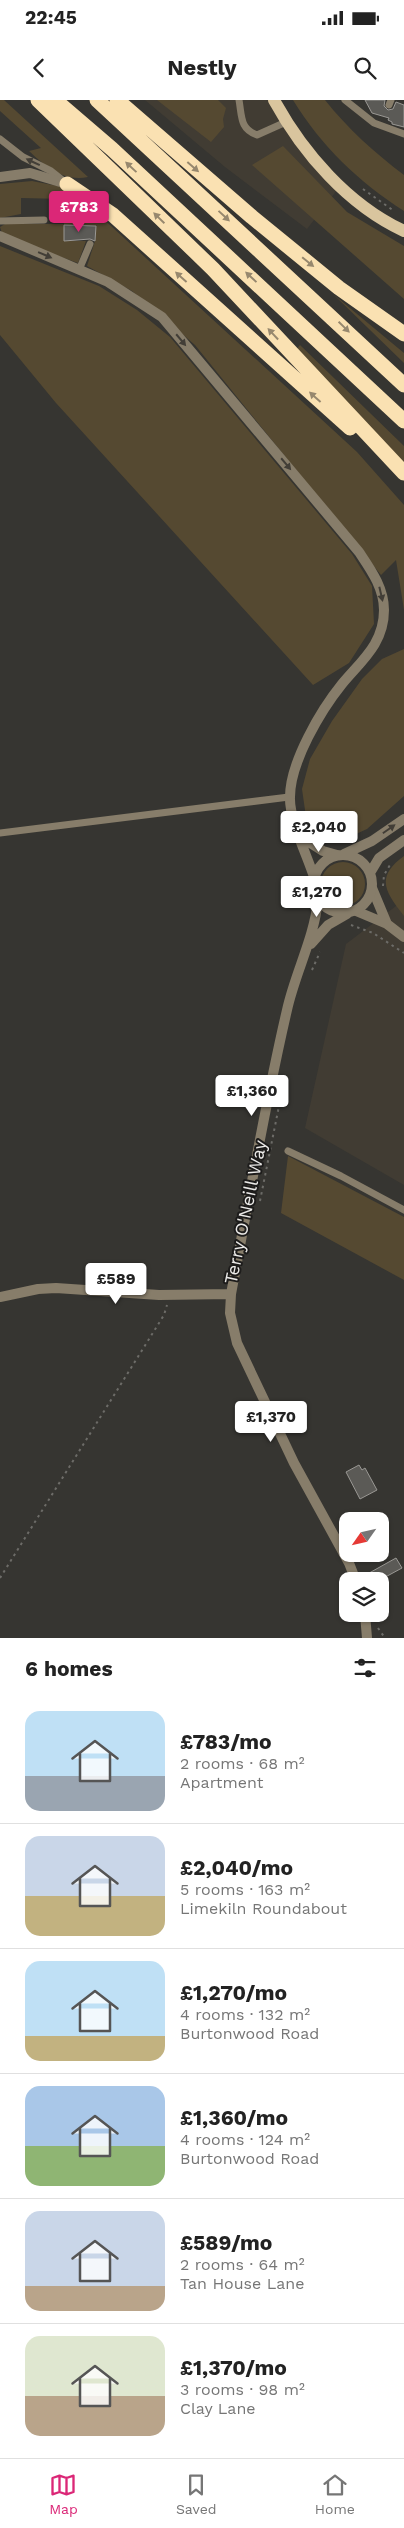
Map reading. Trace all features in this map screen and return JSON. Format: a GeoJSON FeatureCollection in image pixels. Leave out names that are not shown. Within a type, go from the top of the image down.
{"type":"FeatureCollection","features":[{"type":"Feature","properties":{"kind":"highway"},"geometry":{"type":"LineString","coordinates":[[38,100],[213,269],[404,474]]}},
{"type":"Feature","properties":{"kind":"highway"},"geometry":{"type":"LineString","coordinates":[[55,100],[112,149],[404,421]]}},
{"type":"Feature","properties":{"kind":"highway"},"geometry":{"type":"LineString","coordinates":[[97,100],[404,385]]}},
{"type":"Feature","properties":{"kind":"highway"},"geometry":{"type":"LineString","coordinates":[[117,100],[252,217],[339,288],[404,334]]}},
{"type":"Feature","properties":{"kind":"highway"},"geometry":{"type":"LineString","coordinates":[[67,184],[113,215],[404,474]]}},
{"type":"Feature","properties":{"kind":"main road"},"geometry":{"type":"LineString","coordinates":[[274,100],[286,122],[309,153],[336,182],[365,207],[404,231]]}},
{"type":"Feature","properties":{"kind":"street"},"geometry":{"type":"LineString","coordinates":[[0,177],[30,173],[67,184]]}},
{"type":"Feature","properties":{"kind":"street"},"geometry":{"type":"LineString","coordinates":[[0,236],[108,282],[162,317],[359,552],[378,582],[385,609],[380,634],[368,656],[334,694],[314,728],[296,768],[290,797],[291,810],[314,877],[314,893],[318,900],[331,911],[352,912],[387,924],[404,937]]}},
{"type":"Feature","properties":{"kind":"street"},"geometry":{"type":"LineString","coordinates":[[314,877],[322,862],[372,841],[404,819]]}},
{"type":"Feature","properties":{"kind":"street"},"geometry":{"type":"LineString","coordinates":[[300,836],[322,851],[358,859],[370,872],[372,888],[387,924]]}},
{"type":"Feature","properties":{"kind":"street"},"geometry":{"type":"LineString","coordinates":[[370,872],[380,858],[404,840]]}},
{"type":"Feature","properties":{"kind":"street"},"geometry":{"type":"LineString","coordinates":[[307,949],[328,925],[352,912],[367,901],[372,888]]}},
{"type":"Feature","properties":{"kind":"street"},"geometry":{"type":"LineString","coordinates":[[318,900],[316,919],[288,1003],[272,1073],[231,1294],[230,1313],[237,1343],[294,1463],[352,1572]]}},
{"type":"Feature","properties":{"kind":"street"},"geometry":{"type":"LineString","coordinates":[[0,1297],[38,1289],[56,1288],[170,1295],[231,1294]]}},
{"type":"Feature","properties":{"kind":"street"},"geometry":{"type":"LineString","coordinates":[[367,1622],[368,1638]]}},
{"type":"Feature","properties":{"kind":"lane"},"geometry":{"type":"LineString","coordinates":[[239,100],[243,125],[249,132],[257,135],[286,122]]}},
{"type":"Feature","properties":{"kind":"lane"},"geometry":{"type":"LineString","coordinates":[[345,100],[352,108],[384,126],[404,134]]}},
{"type":"Feature","properties":{"kind":"lane"},"geometry":{"type":"LineString","coordinates":[[384,126],[386,117]]}},
{"type":"Feature","properties":{"kind":"lane"},"geometry":{"type":"LineString","coordinates":[[0,139],[23,157],[52,171],[67,184]]}},
{"type":"Feature","properties":{"kind":"lane"},"geometry":{"type":"LineString","coordinates":[[0,221],[44,220]]}},
{"type":"Feature","properties":{"kind":"lane"},"geometry":{"type":"LineString","coordinates":[[79,270],[90,244]]}},
{"type":"Feature","properties":{"kind":"lane"},"geometry":{"type":"LineString","coordinates":[[0,833],[290,797]]}},
{"type":"Feature","properties":{"kind":"lane"},"geometry":{"type":"LineString","coordinates":[[288,1151],[341,1176],[404,1210]]}},
{"type":"Feature","properties":{"kind":"path"},"geometry":{"type":"LineString","coordinates":[[358,186],[394,211]]}},
{"type":"Feature","properties":{"kind":"path"},"geometry":{"type":"LineString","coordinates":[[384,890],[384,875],[394,860]]}},
{"type":"Feature","properties":{"kind":"path"},"geometry":{"type":"LineString","coordinates":[[344,927],[353,925],[363,928],[404,953]]}},
{"type":"Feature","properties":{"kind":"path"},"geometry":{"type":"LineString","coordinates":[[312,970],[324,946]]}},
{"type":"Feature","properties":{"kind":"path","name":"Terry O'Neill Way"},"geometry":{"type":"LineString","coordinates":[[260,1202],[282,1089]]}},
{"type":"Feature","properties":{"kind":"path"},"geometry":{"type":"LineString","coordinates":[[0,1578],[164,1315],[170,1295]]}},
{"type":"Feature","properties":{"kind":"path"},"geometry":{"type":"LineString","coordinates":[[376,1622],[379,1631],[385,1638]]}},
{"type":"Feature","properties":{"kind":"shaded area"},"geometry":{"type":"Polygon","coordinates":[[[0,100],[4,100],[88,177],[79,178],[63,175],[49,168],[35,157],[29,151],[41,148],[0,111],[0,100]]]}},
{"type":"Feature","properties":{"kind":"shaded area"},"geometry":{"type":"Polygon","coordinates":[[[145,100],[271,100],[337,190],[307,229],[225,167],[145,100]]]}},
{"type":"Feature","properties":{"kind":"shaded area"},"geometry":{"type":"Polygon","coordinates":[[[157,100],[218,100],[226,108],[223,119],[224,127],[211,142],[157,100]]]}},
{"type":"Feature","properties":{"kind":"shaded area"},"geometry":{"type":"Polygon","coordinates":[[[293,100],[325,100],[362,140],[404,175],[404,211],[387,200],[342,162],[316,133],[293,100]]]}},
{"type":"Feature","properties":{"kind":"shaded area"},"geometry":{"type":"Polygon","coordinates":[[[283,146],[347,212],[404,246],[404,299],[252,165],[283,146]]]}},
{"type":"Feature","properties":{"kind":"shaded area"},"geometry":{"type":"Polygon","coordinates":[[[32,181],[63,187],[86,203],[357,452],[404,505],[404,610],[396,560],[381,575],[195,345],[132,291],[87,266],[95,241],[96,226],[64,225],[65,241],[86,241],[78,263],[3,236],[0,227],[5,224],[64,224],[64,199],[21,198],[21,214],[0,218],[0,184],[32,181]]]}},
{"type":"Feature","properties":{"kind":"shaded area"},"geometry":{"type":"Polygon","coordinates":[[[0,246],[99,286],[137,310],[170,337],[352,554],[372,586],[374,624],[349,663],[313,685],[56,403],[0,335],[0,246]]]}},
{"type":"Feature","properties":{"kind":"shaded area"},"geometry":{"type":"Polygon","coordinates":[[[333,294],[404,353],[404,363],[333,294]]]}},
{"type":"Feature","properties":{"kind":"shaded area"},"geometry":{"type":"Polygon","coordinates":[[[300,345],[404,446],[404,466],[296,350],[300,345]]]}},
{"type":"Feature","properties":{"kind":"shaded area"},"geometry":{"type":"Polygon","coordinates":[[[404,649],[404,796],[367,829],[336,843],[319,836],[307,824],[302,789],[310,759],[332,721],[362,679],[382,659],[404,649]]]}},
{"type":"Feature","properties":{"kind":"shaded area"},"geometry":{"type":"Polygon","coordinates":[[[404,856],[404,916],[388,892],[386,878],[389,871],[404,856]]]}},
{"type":"Feature","properties":{"kind":"shaded area"},"geometry":{"type":"Polygon","coordinates":[[[343,862],[355,866],[361,872],[365,884],[361,896],[355,902],[343,906],[331,902],[325,896],[321,884],[325,872],[331,866],[343,862]]]}},
{"type":"Feature","properties":{"kind":"shaded area"},"geometry":{"type":"Polygon","coordinates":[[[404,900],[404,1185],[305,1128],[346,944],[404,900]]]}},
{"type":"Feature","properties":{"kind":"shaded area"},"geometry":{"type":"Polygon","coordinates":[[[288,1156],[404,1217],[404,1280],[281,1213],[288,1156]]]}},
{"type":"Feature","properties":{"kind":"building"},"geometry":{"type":"Polygon","coordinates":[[[365,100],[385,100],[384,106],[388,110],[393,109],[396,102],[404,105],[404,127],[392,124],[388,120],[389,118],[372,113],[365,100]]]}},
{"type":"Feature","properties":{"kind":"building"},"geometry":{"type":"Polygon","coordinates":[[[64,225],[96,226],[95,241],[90,239],[64,241],[64,225]]]}},
{"type":"Feature","properties":{"kind":"building"},"geometry":{"type":"Polygon","coordinates":[[[359,1465],[362,1470],[365,1468],[377,1490],[360,1499],[346,1472],[359,1465]]]}},
{"type":"Feature","properties":{"kind":"building"},"geometry":{"type":"Polygon","coordinates":[[[396,1558],[402,1568],[389,1575],[389,1572],[371,1572],[389,1562],[396,1558]]]}}]}
